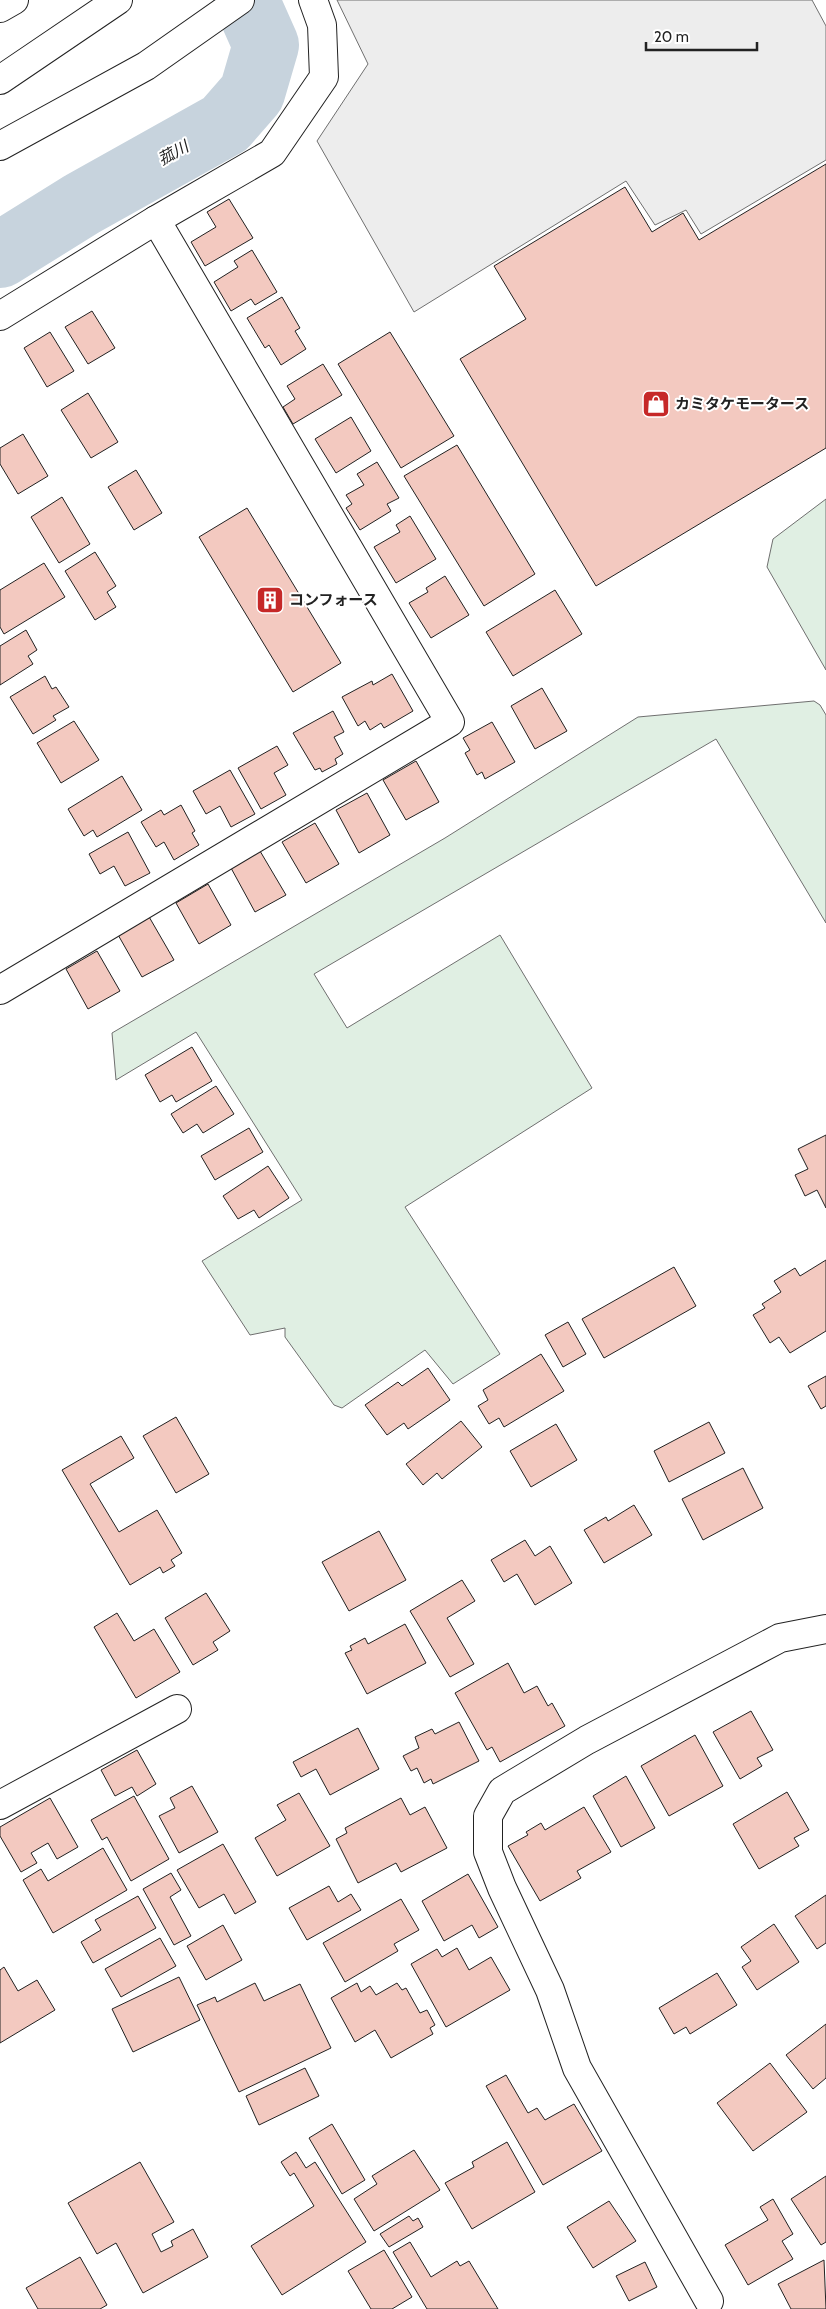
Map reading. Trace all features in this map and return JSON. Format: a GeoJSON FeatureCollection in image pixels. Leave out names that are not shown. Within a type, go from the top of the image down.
{"type":"FeatureCollection","features":[{"type":"Feature","properties":{"kind":"main road"},"geometry":{"type":"LineString","coordinates":[[0,8],[14,0]]}},
{"type":"Feature","properties":{"kind":"main road"},"geometry":{"type":"LineString","coordinates":[[0,80],[118,0]]}},
{"type":"Feature","properties":{"kind":"main road"},"geometry":{"type":"LineString","coordinates":[[0,146],[146,66],[240,0]]}},
{"type":"Feature","properties":{"kind":"main road"},"geometry":{"type":"LineString","coordinates":[[0,316],[156,220],[272,153],[324,78],[322,25],[313,0]]}},
{"type":"Feature","properties":{"kind":"main road"},"geometry":{"type":"LineString","coordinates":[[0,990],[450,722],[156,220]]}},
{"type":"Feature","properties":{"kind":"main road"},"geometry":{"type":"LineString","coordinates":[[706,2306],[577,2068],[550,1990],[502,1888],[488,1852],[488,1816],[502,1791],[587,1740],[780,1638],[826,1628]]}},
{"type":"Feature","properties":{"kind":"main road"},"geometry":{"type":"LineString","coordinates":[[2,1799],[177,1709]]}},
{"type":"Feature","properties":{"kind":"green space"},"geometry":{"type":"Polygon","coordinates":[[[826,499],[826,670],[767,567],[773,539],[826,499]]]}},
{"type":"Feature","properties":{"kind":"green space"},"geometry":{"type":"Polygon","coordinates":[[[814,701],[820,705],[826,715],[826,923],[716,739],[314,974],[347,1028],[500,935],[592,1088],[405,1207],[500,1354],[453,1384],[425,1350],[342,1408],[334,1405],[285,1337],[285,1328],[250,1335],[202,1261],[302,1200],[196,1032],[116,1080],[112,1033],[445,838],[638,717],[814,701]]]}},
{"type":"Feature","properties":{"kind":"shaded area"},"geometry":{"type":"Polygon","coordinates":[[[337,0],[812,0],[826,26],[826,160],[701,234],[686,210],[655,225],[626,181],[414,312],[317,141],[368,64],[337,0]]]}},
{"type":"Feature","properties":{"kind":"building","name":"カミタケモータース"},"geometry":{"type":"Polygon","coordinates":[[[826,164],[826,448],[596,586],[460,359],[526,319],[494,266],[625,187],[652,232],[683,213],[699,240],[826,164]]]}},
{"type":"Feature","properties":{"kind":"building"},"geometry":{"type":"Polygon","coordinates":[[[229,199],[253,238],[205,266],[191,242],[216,227],[207,212],[229,199]]]}},
{"type":"Feature","properties":{"kind":"building"},"geometry":{"type":"Polygon","coordinates":[[[252,250],[277,292],[255,305],[251,299],[231,311],[214,282],[238,267],[234,261],[252,250]]]}},
{"type":"Feature","properties":{"kind":"building"},"geometry":{"type":"Polygon","coordinates":[[[282,297],[300,328],[295,331],[306,349],[281,365],[269,345],[265,348],[247,318],[282,297]]]}},
{"type":"Feature","properties":{"kind":"building"},"geometry":{"type":"Polygon","coordinates":[[[92,311],[115,348],[88,364],[65,327],[92,311]]]}},
{"type":"Feature","properties":{"kind":"building"},"geometry":{"type":"Polygon","coordinates":[[[50,332],[74,371],[47,387],[24,348],[50,332]]]}},
{"type":"Feature","properties":{"kind":"building"},"geometry":{"type":"Polygon","coordinates":[[[390,332],[454,436],[401,468],[338,364],[390,332]]]}},
{"type":"Feature","properties":{"kind":"building"},"geometry":{"type":"Polygon","coordinates":[[[323,364],[342,395],[293,424],[283,407],[295,399],[287,386],[323,364]]]}},
{"type":"Feature","properties":{"kind":"building"},"geometry":{"type":"Polygon","coordinates":[[[88,393],[118,442],[91,458],[61,410],[88,393]]]}},
{"type":"Feature","properties":{"kind":"building"},"geometry":{"type":"Polygon","coordinates":[[[351,417],[371,451],[336,473],[315,439],[351,417]]]}},
{"type":"Feature","properties":{"kind":"building"},"geometry":{"type":"Polygon","coordinates":[[[23,434],[48,476],[18,494],[0,464],[0,448],[23,434]]]}},
{"type":"Feature","properties":{"kind":"building"},"geometry":{"type":"Polygon","coordinates":[[[457,445],[535,574],[484,606],[404,476],[457,445]]]}},
{"type":"Feature","properties":{"kind":"building"},"geometry":{"type":"Polygon","coordinates":[[[377,462],[399,498],[387,504],[391,511],[360,530],[346,508],[352,504],[346,495],[364,485],[357,474],[377,462]]]}},
{"type":"Feature","properties":{"kind":"building"},"geometry":{"type":"Polygon","coordinates":[[[136,470],[162,513],[134,530],[108,487],[136,470]]]}},
{"type":"Feature","properties":{"kind":"building"},"geometry":{"type":"Polygon","coordinates":[[[62,497],[90,544],[59,563],[31,517],[62,497]]]}},
{"type":"Feature","properties":{"kind":"building","name":"コンフォース"},"geometry":{"type":"Polygon","coordinates":[[[247,508],[341,663],[293,692],[199,537],[247,508]]]}},
{"type":"Feature","properties":{"kind":"building"},"geometry":{"type":"Polygon","coordinates":[[[410,516],[436,559],[396,583],[374,547],[400,532],[396,525],[410,516]]]}},
{"type":"Feature","properties":{"kind":"building"},"geometry":{"type":"Polygon","coordinates":[[[95,552],[116,586],[107,592],[116,607],[95,620],[65,571],[95,552]]]}},
{"type":"Feature","properties":{"kind":"building"},"geometry":{"type":"Polygon","coordinates":[[[44,563],[65,597],[4,634],[0,627],[0,590],[44,563]]]}},
{"type":"Feature","properties":{"kind":"building"},"geometry":{"type":"Polygon","coordinates":[[[445,576],[469,615],[431,638],[409,603],[428,592],[426,588],[445,576]]]}},
{"type":"Feature","properties":{"kind":"building"},"geometry":{"type":"Polygon","coordinates":[[[555,590],[582,634],[513,676],[486,632],[555,590]]]}},
{"type":"Feature","properties":{"kind":"building"},"geometry":{"type":"Polygon","coordinates":[[[26,630],[37,650],[28,656],[33,664],[0,685],[0,646],[26,630]]]}},
{"type":"Feature","properties":{"kind":"building"},"geometry":{"type":"Polygon","coordinates":[[[392,674],[413,711],[384,728],[381,723],[370,730],[365,721],[358,726],[342,697],[372,681],[373,685],[392,674]]]}},
{"type":"Feature","properties":{"kind":"building"},"geometry":{"type":"Polygon","coordinates":[[[45,676],[52,689],[56,687],[69,707],[53,716],[56,720],[33,734],[10,697],[45,676]]]}},
{"type":"Feature","properties":{"kind":"building"},"geometry":{"type":"Polygon","coordinates":[[[542,688],[567,731],[535,749],[511,706],[542,688]]]}},
{"type":"Feature","properties":{"kind":"building"},"geometry":{"type":"Polygon","coordinates":[[[333,711],[344,732],[334,737],[343,754],[335,759],[337,764],[322,772],[320,768],[315,770],[293,733],[333,711]]]}},
{"type":"Feature","properties":{"kind":"building"},"geometry":{"type":"Polygon","coordinates":[[[74,721],[99,760],[61,783],[37,743],[74,721]]]}},
{"type":"Feature","properties":{"kind":"building"},"geometry":{"type":"Polygon","coordinates":[[[492,722],[515,762],[485,779],[482,772],[477,775],[465,753],[470,750],[463,738],[492,722]]]}},
{"type":"Feature","properties":{"kind":"building"},"geometry":{"type":"Polygon","coordinates":[[[277,746],[288,765],[274,773],[286,795],[261,809],[238,768],[277,746]]]}},
{"type":"Feature","properties":{"kind":"building"},"geometry":{"type":"Polygon","coordinates":[[[416,761],[439,802],[406,820],[383,780],[416,761]]]}},
{"type":"Feature","properties":{"kind":"building"},"geometry":{"type":"Polygon","coordinates":[[[230,770],[255,814],[231,827],[220,806],[206,814],[193,791],[230,770]]]}},
{"type":"Feature","properties":{"kind":"building"},"geometry":{"type":"Polygon","coordinates":[[[122,776],[142,810],[97,837],[93,830],[84,836],[68,809],[122,776]]]}},
{"type":"Feature","properties":{"kind":"building"},"geometry":{"type":"Polygon","coordinates":[[[367,793],[390,835],[359,853],[336,810],[367,793]]]}},
{"type":"Feature","properties":{"kind":"building"},"geometry":{"type":"Polygon","coordinates":[[[181,805],[195,831],[192,833],[199,845],[174,860],[164,842],[156,847],[141,822],[161,810],[164,815],[181,805]]]}},
{"type":"Feature","properties":{"kind":"building"},"geometry":{"type":"Polygon","coordinates":[[[315,823],[339,864],[306,883],[282,842],[315,823]]]}},
{"type":"Feature","properties":{"kind":"building"},"geometry":{"type":"Polygon","coordinates":[[[128,832],[150,873],[125,886],[114,866],[100,874],[89,854],[128,832]]]}},
{"type":"Feature","properties":{"kind":"building"},"geometry":{"type":"Polygon","coordinates":[[[260,851],[286,895],[255,912],[231,868],[260,851]]]}},
{"type":"Feature","properties":{"kind":"building"},"geometry":{"type":"Polygon","coordinates":[[[208,884],[231,925],[199,944],[176,903],[208,884]]]}},
{"type":"Feature","properties":{"kind":"building"},"geometry":{"type":"Polygon","coordinates":[[[148,915],[174,960],[142,977],[117,933],[148,915]]]}},
{"type":"Feature","properties":{"kind":"building"},"geometry":{"type":"Polygon","coordinates":[[[97,951],[120,991],[88,1009],[66,969],[97,951]]]}},
{"type":"Feature","properties":{"kind":"building"},"geometry":{"type":"Polygon","coordinates":[[[192,1047],[212,1081],[176,1102],[172,1095],[160,1102],[145,1075],[192,1047]]]}},
{"type":"Feature","properties":{"kind":"building"},"geometry":{"type":"Polygon","coordinates":[[[216,1086],[234,1114],[203,1133],[197,1124],[183,1133],[171,1114],[216,1086]]]}},
{"type":"Feature","properties":{"kind":"building"},"geometry":{"type":"Polygon","coordinates":[[[249,1128],[263,1152],[215,1180],[201,1156],[249,1128]]]}},
{"type":"Feature","properties":{"kind":"building"},"geometry":{"type":"Polygon","coordinates":[[[826,1135],[826,1208],[817,1190],[805,1196],[795,1175],[808,1169],[798,1149],[826,1135]]]}},
{"type":"Feature","properties":{"kind":"building"},"geometry":{"type":"Polygon","coordinates":[[[268,1166],[289,1198],[259,1218],[254,1210],[238,1219],[223,1196],[268,1166]]]}},
{"type":"Feature","properties":{"kind":"building"},"geometry":{"type":"Polygon","coordinates":[[[826,1260],[826,1331],[790,1353],[779,1337],[770,1343],[753,1315],[765,1308],[762,1304],[781,1292],[774,1281],[795,1268],[800,1276],[826,1260]]]}},
{"type":"Feature","properties":{"kind":"building"},"geometry":{"type":"Polygon","coordinates":[[[674,1267],[696,1306],[604,1358],[582,1319],[674,1267]]]}},
{"type":"Feature","properties":{"kind":"building"},"geometry":{"type":"Polygon","coordinates":[[[568,1322],[586,1354],[563,1367],[545,1335],[568,1322]]]}},
{"type":"Feature","properties":{"kind":"building"},"geometry":{"type":"Polygon","coordinates":[[[541,1354],[564,1391],[504,1427],[499,1418],[489,1424],[478,1406],[488,1400],[483,1390],[541,1354]]]}},
{"type":"Feature","properties":{"kind":"building"},"geometry":{"type":"Polygon","coordinates":[[[428,1368],[450,1400],[408,1429],[404,1423],[387,1435],[365,1405],[398,1382],[402,1386],[428,1368]]]}},
{"type":"Feature","properties":{"kind":"building"},"geometry":{"type":"Polygon","coordinates":[[[826,1376],[826,1406],[821,1409],[808,1386],[826,1376]]]}},
{"type":"Feature","properties":{"kind":"building"},"geometry":{"type":"Polygon","coordinates":[[[176,1417],[209,1474],[176,1493],[143,1436],[176,1417]]]}},
{"type":"Feature","properties":{"kind":"building"},"geometry":{"type":"Polygon","coordinates":[[[461,1421],[482,1447],[442,1479],[437,1473],[423,1485],[406,1464],[461,1421]]]}},
{"type":"Feature","properties":{"kind":"building"},"geometry":{"type":"Polygon","coordinates":[[[709,1422],[725,1453],[669,1482],[654,1451],[709,1422]]]}},
{"type":"Feature","properties":{"kind":"building"},"geometry":{"type":"Polygon","coordinates":[[[556,1424],[577,1460],[531,1487],[510,1451],[556,1424]]]}},
{"type":"Feature","properties":{"kind":"building"},"geometry":{"type":"Polygon","coordinates":[[[121,1436],[134,1458],[90,1484],[119,1532],[157,1510],[182,1553],[171,1560],[175,1566],[163,1573],[160,1567],[130,1585],[62,1470],[121,1436]]]}},
{"type":"Feature","properties":{"kind":"building"},"geometry":{"type":"Polygon","coordinates":[[[743,1468],[763,1508],[703,1540],[682,1499],[743,1468]]]}},
{"type":"Feature","properties":{"kind":"building"},"geometry":{"type":"Polygon","coordinates":[[[634,1505],[652,1535],[604,1563],[584,1530],[606,1517],[608,1521],[634,1505]]]}},
{"type":"Feature","properties":{"kind":"building"},"geometry":{"type":"Polygon","coordinates":[[[379,1531],[406,1580],[349,1611],[322,1562],[379,1531]]]}},
{"type":"Feature","properties":{"kind":"building"},"geometry":{"type":"Polygon","coordinates":[[[525,1540],[535,1556],[550,1546],[572,1583],[535,1605],[517,1574],[504,1582],[491,1560],[525,1540]]]}},
{"type":"Feature","properties":{"kind":"building"},"geometry":{"type":"Polygon","coordinates":[[[462,1580],[475,1601],[447,1618],[474,1664],[450,1677],[410,1611],[462,1580]]]}},
{"type":"Feature","properties":{"kind":"building"},"geometry":{"type":"Polygon","coordinates":[[[206,1593],[230,1631],[213,1642],[218,1650],[193,1665],[165,1618],[206,1593]]]}},
{"type":"Feature","properties":{"kind":"building"},"geometry":{"type":"Polygon","coordinates":[[[117,1613],[134,1641],[154,1629],[180,1672],[136,1698],[94,1627],[117,1613]]]}},
{"type":"Feature","properties":{"kind":"building"},"geometry":{"type":"Polygon","coordinates":[[[405,1624],[426,1663],[367,1694],[345,1653],[352,1650],[350,1646],[365,1638],[368,1644],[405,1624]]]}},
{"type":"Feature","properties":{"kind":"building"},"geometry":{"type":"Polygon","coordinates":[[[508,1663],[524,1693],[537,1686],[548,1706],[552,1703],[565,1726],[500,1762],[492,1747],[487,1750],[455,1693],[508,1663]]]}},
{"type":"Feature","properties":{"kind":"building"},"geometry":{"type":"Polygon","coordinates":[[[751,1711],[773,1750],[757,1758],[762,1766],[740,1779],[713,1732],[751,1711]]]}},
{"type":"Feature","properties":{"kind":"building"},"geometry":{"type":"Polygon","coordinates":[[[459,1722],[479,1761],[433,1784],[431,1779],[424,1783],[417,1768],[411,1771],[403,1756],[419,1748],[415,1737],[432,1729],[435,1734],[459,1722]]]}},
{"type":"Feature","properties":{"kind":"building"},"geometry":{"type":"Polygon","coordinates":[[[358,1728],[379,1769],[330,1795],[316,1769],[301,1777],[293,1762],[358,1728]]]}},
{"type":"Feature","properties":{"kind":"building"},"geometry":{"type":"Polygon","coordinates":[[[695,1735],[723,1786],[669,1816],[641,1766],[695,1735]]]}},
{"type":"Feature","properties":{"kind":"building"},"geometry":{"type":"Polygon","coordinates":[[[137,1750],[156,1784],[137,1796],[132,1787],[115,1796],[101,1770],[137,1750]]]}},
{"type":"Feature","properties":{"kind":"building"},"geometry":{"type":"Polygon","coordinates":[[[626,1776],[655,1828],[621,1847],[593,1796],[626,1776]]]}},
{"type":"Feature","properties":{"kind":"building"},"geometry":{"type":"Polygon","coordinates":[[[192,1786],[218,1832],[179,1853],[159,1816],[175,1808],[170,1798],[192,1786]]]}},
{"type":"Feature","properties":{"kind":"building"},"geometry":{"type":"Polygon","coordinates":[[[787,1792],[809,1830],[794,1838],[799,1846],[759,1869],[733,1824],[787,1792]]]}},
{"type":"Feature","properties":{"kind":"building"},"geometry":{"type":"Polygon","coordinates":[[[299,1793],[330,1846],[277,1876],[255,1838],[286,1820],[277,1805],[299,1793]]]}},
{"type":"Feature","properties":{"kind":"building"},"geometry":{"type":"Polygon","coordinates":[[[134,1796],[169,1859],[131,1881],[107,1837],[102,1840],[91,1820],[134,1796]]]}},
{"type":"Feature","properties":{"kind":"building"},"geometry":{"type":"Polygon","coordinates":[[[50,1798],[78,1847],[57,1859],[48,1843],[31,1853],[37,1863],[21,1872],[0,1836],[0,1827],[50,1798]]]}},
{"type":"Feature","properties":{"kind":"building"},"geometry":{"type":"Polygon","coordinates":[[[401,1798],[410,1815],[425,1807],[447,1848],[401,1872],[396,1863],[358,1883],[336,1839],[347,1833],[345,1828],[401,1798]]]}},
{"type":"Feature","properties":{"kind":"building"},"geometry":{"type":"Polygon","coordinates":[[[584,1807],[611,1852],[577,1871],[581,1878],[540,1901],[508,1846],[528,1835],[526,1832],[541,1823],[545,1830],[584,1807]]]}},
{"type":"Feature","properties":{"kind":"building"},"geometry":{"type":"Polygon","coordinates":[[[223,1844],[256,1902],[235,1914],[224,1894],[199,1908],[177,1870],[223,1844]]]}},
{"type":"Feature","properties":{"kind":"building"},"geometry":{"type":"Polygon","coordinates":[[[103,1848],[127,1890],[53,1933],[23,1880],[41,1869],[48,1881],[103,1848]]]}},
{"type":"Feature","properties":{"kind":"building"},"geometry":{"type":"Polygon","coordinates":[[[171,1873],[181,1890],[170,1897],[191,1936],[174,1945],[143,1889],[171,1873]]]}},
{"type":"Feature","properties":{"kind":"building"},"geometry":{"type":"Polygon","coordinates":[[[468,1874],[498,1927],[479,1938],[472,1925],[444,1941],[422,1901],[468,1874]]]}},
{"type":"Feature","properties":{"kind":"building"},"geometry":{"type":"Polygon","coordinates":[[[329,1886],[338,1902],[351,1894],[361,1910],[307,1940],[289,1908],[329,1886]]]}},
{"type":"Feature","properties":{"kind":"building"},"geometry":{"type":"Polygon","coordinates":[[[826,1895],[826,1943],[817,1949],[795,1916],[826,1895]]]}},
{"type":"Feature","properties":{"kind":"building"},"geometry":{"type":"Polygon","coordinates":[[[138,1896],[156,1928],[93,1963],[81,1942],[101,1930],[95,1920],[138,1896]]]}},
{"type":"Feature","properties":{"kind":"building"},"geometry":{"type":"Polygon","coordinates":[[[401,1899],[419,1930],[394,1944],[398,1951],[345,1982],[323,1943],[401,1899]]]}},
{"type":"Feature","properties":{"kind":"building"},"geometry":{"type":"Polygon","coordinates":[[[774,1924],[799,1962],[757,1990],[742,1967],[751,1961],[741,1947],[774,1924]]]}},
{"type":"Feature","properties":{"kind":"building"},"geometry":{"type":"Polygon","coordinates":[[[223,1925],[242,1960],[206,1980],[187,1946],[223,1925]]]}},
{"type":"Feature","properties":{"kind":"building"},"geometry":{"type":"Polygon","coordinates":[[[160,1938],[176,1966],[121,1997],[105,1969],[160,1938]]]}},
{"type":"Feature","properties":{"kind":"building"},"geometry":{"type":"Polygon","coordinates":[[[457,1948],[469,1970],[491,1957],[510,1990],[446,2027],[411,1964],[437,1949],[442,1957],[457,1948]]]}},
{"type":"Feature","properties":{"kind":"building"},"geometry":{"type":"Polygon","coordinates":[[[4,1967],[18,1991],[37,1980],[55,2010],[0,2043],[0,1970],[4,1967]]]}},
{"type":"Feature","properties":{"kind":"building"},"geometry":{"type":"Polygon","coordinates":[[[717,1973],[737,2005],[690,2034],[686,2027],[674,2034],[659,2008],[717,1973]]]}},
{"type":"Feature","properties":{"kind":"building"},"geometry":{"type":"Polygon","coordinates":[[[179,1977],[200,2020],[133,2052],[112,2009],[179,1977]]]}},
{"type":"Feature","properties":{"kind":"building"},"geometry":{"type":"Polygon","coordinates":[[[255,1983],[264,2001],[300,1984],[331,2048],[239,2092],[197,2005],[215,1997],[217,2002],[255,1983]]]}},
{"type":"Feature","properties":{"kind":"building"},"geometry":{"type":"Polygon","coordinates":[[[357,1983],[361,1992],[370,1986],[376,1995],[397,1983],[402,1990],[406,1988],[420,2013],[427,2010],[435,2025],[430,2028],[433,2034],[391,2058],[375,2030],[355,2042],[331,1998],[357,1983]]]}},
{"type":"Feature","properties":{"kind":"building"},"geometry":{"type":"Polygon","coordinates":[[[826,2024],[826,2078],[813,2089],[786,2055],[826,2024]]]}},
{"type":"Feature","properties":{"kind":"building"},"geometry":{"type":"Polygon","coordinates":[[[770,2063],[807,2112],[753,2151],[717,2103],[770,2063]]]}},
{"type":"Feature","properties":{"kind":"building"},"geometry":{"type":"Polygon","coordinates":[[[305,2068],[319,2096],[259,2125],[246,2096],[305,2068]]]}},
{"type":"Feature","properties":{"kind":"building"},"geometry":{"type":"Polygon","coordinates":[[[506,2075],[528,2113],[537,2108],[545,2120],[574,2104],[602,2151],[543,2185],[486,2086],[506,2075]]]}},
{"type":"Feature","properties":{"kind":"building"},"geometry":{"type":"Polygon","coordinates":[[[332,2124],[365,2180],[342,2194],[309,2138],[332,2124]]]}},
{"type":"Feature","properties":{"kind":"building"},"geometry":{"type":"Polygon","coordinates":[[[507,2142],[535,2192],[472,2229],[445,2183],[474,2167],[472,2162],[507,2142]]]}},
{"type":"Feature","properties":{"kind":"building"},"geometry":{"type":"Polygon","coordinates":[[[414,2150],[440,2190],[374,2231],[354,2199],[377,2184],[372,2176],[414,2150]]]}},
{"type":"Feature","properties":{"kind":"building"},"geometry":{"type":"Polygon","coordinates":[[[296,2152],[306,2168],[315,2162],[366,2242],[282,2295],[251,2246],[314,2206],[294,2173],[290,2176],[281,2162],[296,2152]]]}},
{"type":"Feature","properties":{"kind":"building"},"geometry":{"type":"Polygon","coordinates":[[[140,2162],[174,2222],[152,2234],[161,2252],[173,2246],[171,2241],[193,2229],[208,2257],[143,2293],[116,2243],[97,2254],[68,2203],[140,2162]]]}},
{"type":"Feature","properties":{"kind":"building"},"geometry":{"type":"Polygon","coordinates":[[[826,2176],[826,2242],[821,2245],[791,2199],[826,2176]]]}},
{"type":"Feature","properties":{"kind":"building"},"geometry":{"type":"Polygon","coordinates":[[[773,2199],[793,2234],[782,2241],[793,2259],[748,2285],[725,2245],[768,2220],[760,2207],[773,2199]]]}},
{"type":"Feature","properties":{"kind":"building"},"geometry":{"type":"Polygon","coordinates":[[[609,2201],[636,2241],[593,2268],[567,2227],[609,2201]]]}},
{"type":"Feature","properties":{"kind":"building"},"geometry":{"type":"Polygon","coordinates":[[[409,2216],[413,2221],[418,2218],[423,2227],[389,2247],[380,2234],[409,2216]]]}},
{"type":"Feature","properties":{"kind":"building"},"geometry":{"type":"Polygon","coordinates":[[[410,2242],[431,2277],[457,2261],[460,2266],[469,2261],[498,2309],[427,2309],[393,2252],[410,2242]]]}},
{"type":"Feature","properties":{"kind":"building"},"geometry":{"type":"Polygon","coordinates":[[[384,2250],[412,2297],[392,2309],[371,2309],[348,2271],[384,2250]]]}},
{"type":"Feature","properties":{"kind":"building"},"geometry":{"type":"Polygon","coordinates":[[[80,2257],[107,2305],[100,2309],[38,2309],[26,2288],[80,2257]]]}},
{"type":"Feature","properties":{"kind":"building"},"geometry":{"type":"Polygon","coordinates":[[[824,2260],[826,2309],[791,2309],[778,2284],[824,2260]]]}},
{"type":"Feature","properties":{"kind":"building"},"geometry":{"type":"Polygon","coordinates":[[[645,2262],[657,2287],[629,2301],[616,2276],[645,2262]]]}},
{"type":"Feature","properties":{"kind":"waterway","name":"菰川"},"geometry":{"type":"LineString","coordinates":[[0,255],[82,204],[225,124],[252,93],[266,45],[246,0]]}},
{"type":"Feature","properties":{"kind":"place","name":"カミタケモータース"},"geometry":{"type":"Point","coordinates":[656,404]}},
{"type":"Feature","properties":{"kind":"place","name":"コンフォース"},"geometry":{"type":"Point","coordinates":[270,600]}}]}
